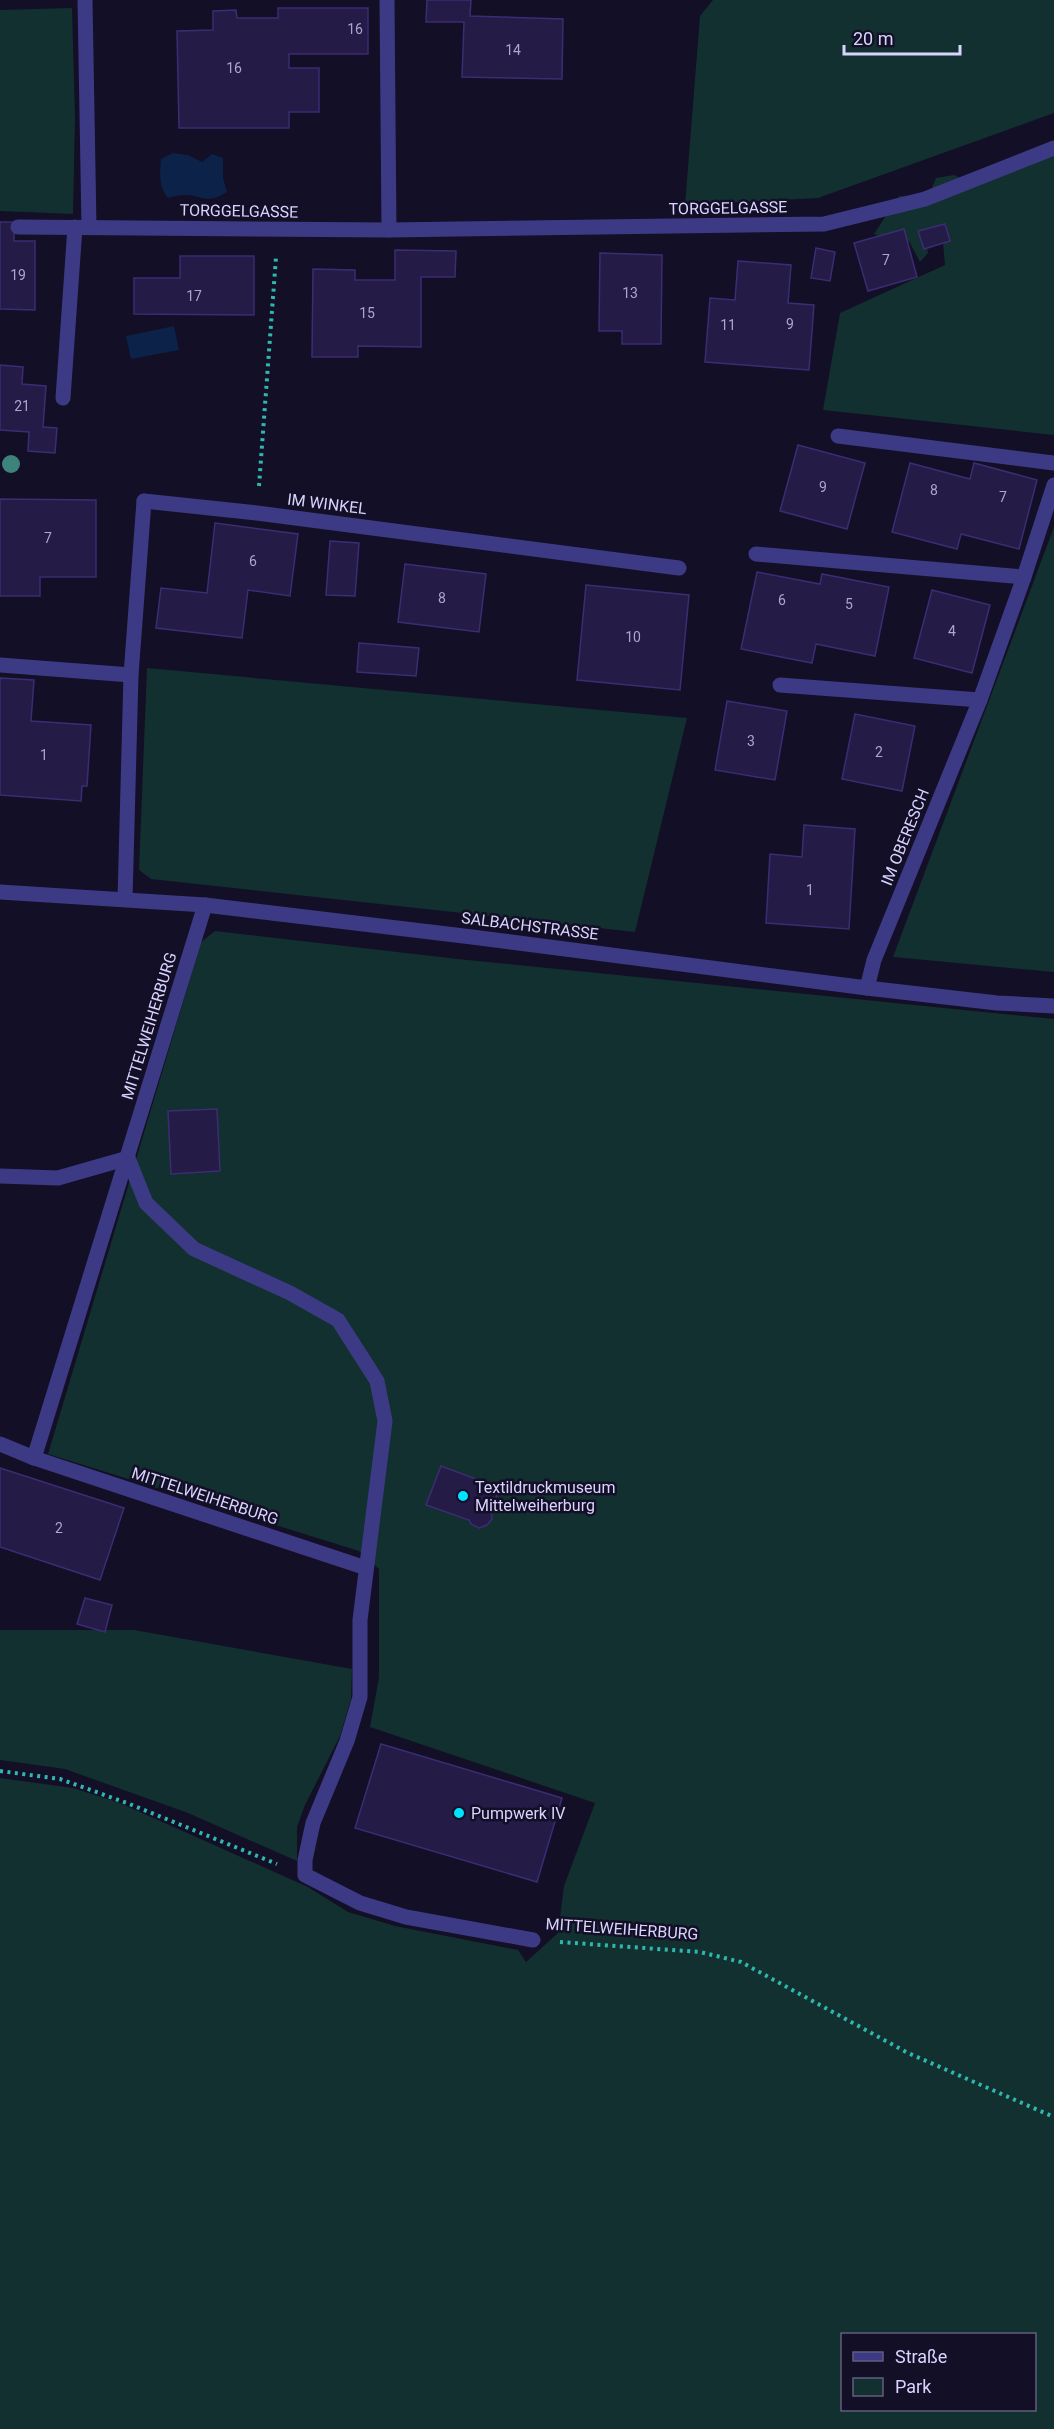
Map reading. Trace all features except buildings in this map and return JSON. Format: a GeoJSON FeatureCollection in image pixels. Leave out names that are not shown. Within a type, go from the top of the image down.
{"type":"FeatureCollection","features":[{"type":"Feature","properties":{"kind":"street"},"geometry":{"type":"LineString","coordinates":[[63,398],[82,227],[85,0]]}},
{"type":"Feature","properties":{"kind":"street"},"geometry":{"type":"LineString","coordinates":[[387,0],[389,230]]}},
{"type":"Feature","properties":{"kind":"street","name":"TORGGELGASSE"},"geometry":{"type":"LineString","coordinates":[[18,227],[389,230],[824,224],[925,199],[1054,148]]}},
{"type":"Feature","properties":{"kind":"street"},"geometry":{"type":"LineString","coordinates":[[838,436],[1054,463]]}},
{"type":"Feature","properties":{"kind":"street","name":"IM OBERESCH"},"geometry":{"type":"LineString","coordinates":[[867,988],[874,960],[980,700],[1054,485]]}},
{"type":"Feature","properties":{"kind":"street","name":"IM WINKEL"},"geometry":{"type":"LineString","coordinates":[[125,899],[131,675],[144,501],[257,513],[679,568]]}},
{"type":"Feature","properties":{"kind":"street"},"geometry":{"type":"LineString","coordinates":[[756,554],[1024,577]]}},
{"type":"Feature","properties":{"kind":"street"},"geometry":{"type":"LineString","coordinates":[[0,665],[131,675]]}},
{"type":"Feature","properties":{"kind":"street"},"geometry":{"type":"LineString","coordinates":[[780,685],[980,700]]}},
{"type":"Feature","properties":{"kind":"street","name":"SALBACHSTRASSE"},"geometry":{"type":"LineString","coordinates":[[0,892],[205,905],[461,935],[867,988],[997,1003],[1054,1006]]}},
{"type":"Feature","properties":{"kind":"street","name":"MITTELWEIHERBURG"},"geometry":{"type":"LineString","coordinates":[[34,1458],[205,905]]}},
{"type":"Feature","properties":{"kind":"street"},"geometry":{"type":"LineString","coordinates":[[0,1176],[58,1178],[128,1158],[146,1203],[194,1249],[290,1293],[338,1320],[377,1381],[386,1421],[360,1620],[360,1696],[347,1741],[313,1823],[305,1860],[305,1875]]}},
{"type":"Feature","properties":{"kind":"street","name":"MITTELWEIHERBURG"},"geometry":{"type":"LineString","coordinates":[[0,1444],[34,1458],[366,1568]]}},
{"type":"Feature","properties":{"kind":"street","name":"MITTELWEIHERBURG"},"geometry":{"type":"LineString","coordinates":[[305,1875],[360,1903],[406,1917],[533,1940]]}},
{"type":"Feature","properties":{"kind":"path"},"geometry":{"type":"LineString","coordinates":[[257,513],[278,229]]}},
{"type":"Feature","properties":{"kind":"path"},"geometry":{"type":"LineString","coordinates":[[0,1771],[60,1779],[127,1803],[305,1875]]}},
{"type":"Feature","properties":{"kind":"path","name":"MITTELWEIHERBURG"},"geometry":{"type":"LineString","coordinates":[[533,1940],[700,1952],[741,1962],[908,2053],[1054,2117]]}},
{"type":"Feature","properties":{"kind":"green space"},"geometry":{"type":"Polygon","coordinates":[[[713,0],[1054,0],[1054,113],[818,198],[685,205],[700,16],[713,0]]]}},
{"type":"Feature","properties":{"kind":"green space"},"geometry":{"type":"Polygon","coordinates":[[[72,8],[75,117],[73,214],[0,211],[0,10],[72,8]]]}},
{"type":"Feature","properties":{"kind":"green space"},"geometry":{"type":"Polygon","coordinates":[[[1054,150],[1054,435],[823,410],[840,313],[945,265],[942,231],[925,234],[928,253],[920,262],[910,243],[902,234],[886,239],[874,234],[899,196],[928,197],[936,178],[954,175],[974,185],[1054,150]]]}},
{"type":"Feature","properties":{"kind":"green space"},"geometry":{"type":"Polygon","coordinates":[[[1054,527],[1054,972],[893,957],[1054,527]]]}},
{"type":"Feature","properties":{"kind":"green space"},"geometry":{"type":"Polygon","coordinates":[[[147,668],[687,718],[635,932],[151,879],[139,870],[147,668]]]}},
{"type":"Feature","properties":{"kind":"green space"},"geometry":{"type":"Polygon","coordinates":[[[215,931],[458,959],[1054,1019],[1054,2429],[0,2429],[0,1778],[73,1788],[120,1803],[308,1887],[348,1912],[395,1926],[518,1950],[526,1962],[558,1933],[564,1886],[595,1803],[370,1727],[379,1677],[379,1569],[359,1551],[48,1454],[201,942],[215,931]]]}},
{"type":"Feature","properties":{"kind":"green space"},"geometry":{"type":"Polygon","coordinates":[[[0,1630],[134,1630],[352,1669],[351,1699],[340,1736],[305,1805],[297,1827],[297,1861],[188,1813],[65,1769],[0,1760],[0,1630]]]}},
{"type":"Feature","properties":{"kind":"water"},"geometry":{"type":"Polygon","coordinates":[[[173,153],[188,155],[202,162],[212,154],[223,158],[223,178],[227,192],[208,199],[189,195],[168,198],[161,184],[161,159],[173,153]]]}},
{"type":"Feature","properties":{"kind":"water"},"geometry":{"type":"Polygon","coordinates":[[[174,326],[179,350],[131,359],[126,336],[174,326]]]}},
{"type":"Feature","properties":{"kind":"place","name":"Textildruckmuseum Mittelweiherburg"},"geometry":{"type":"Point","coordinates":[463,1496]}},
{"type":"Feature","properties":{"kind":"place","name":"Pumpwerk IV"},"geometry":{"type":"Point","coordinates":[459,1813]}}]}
